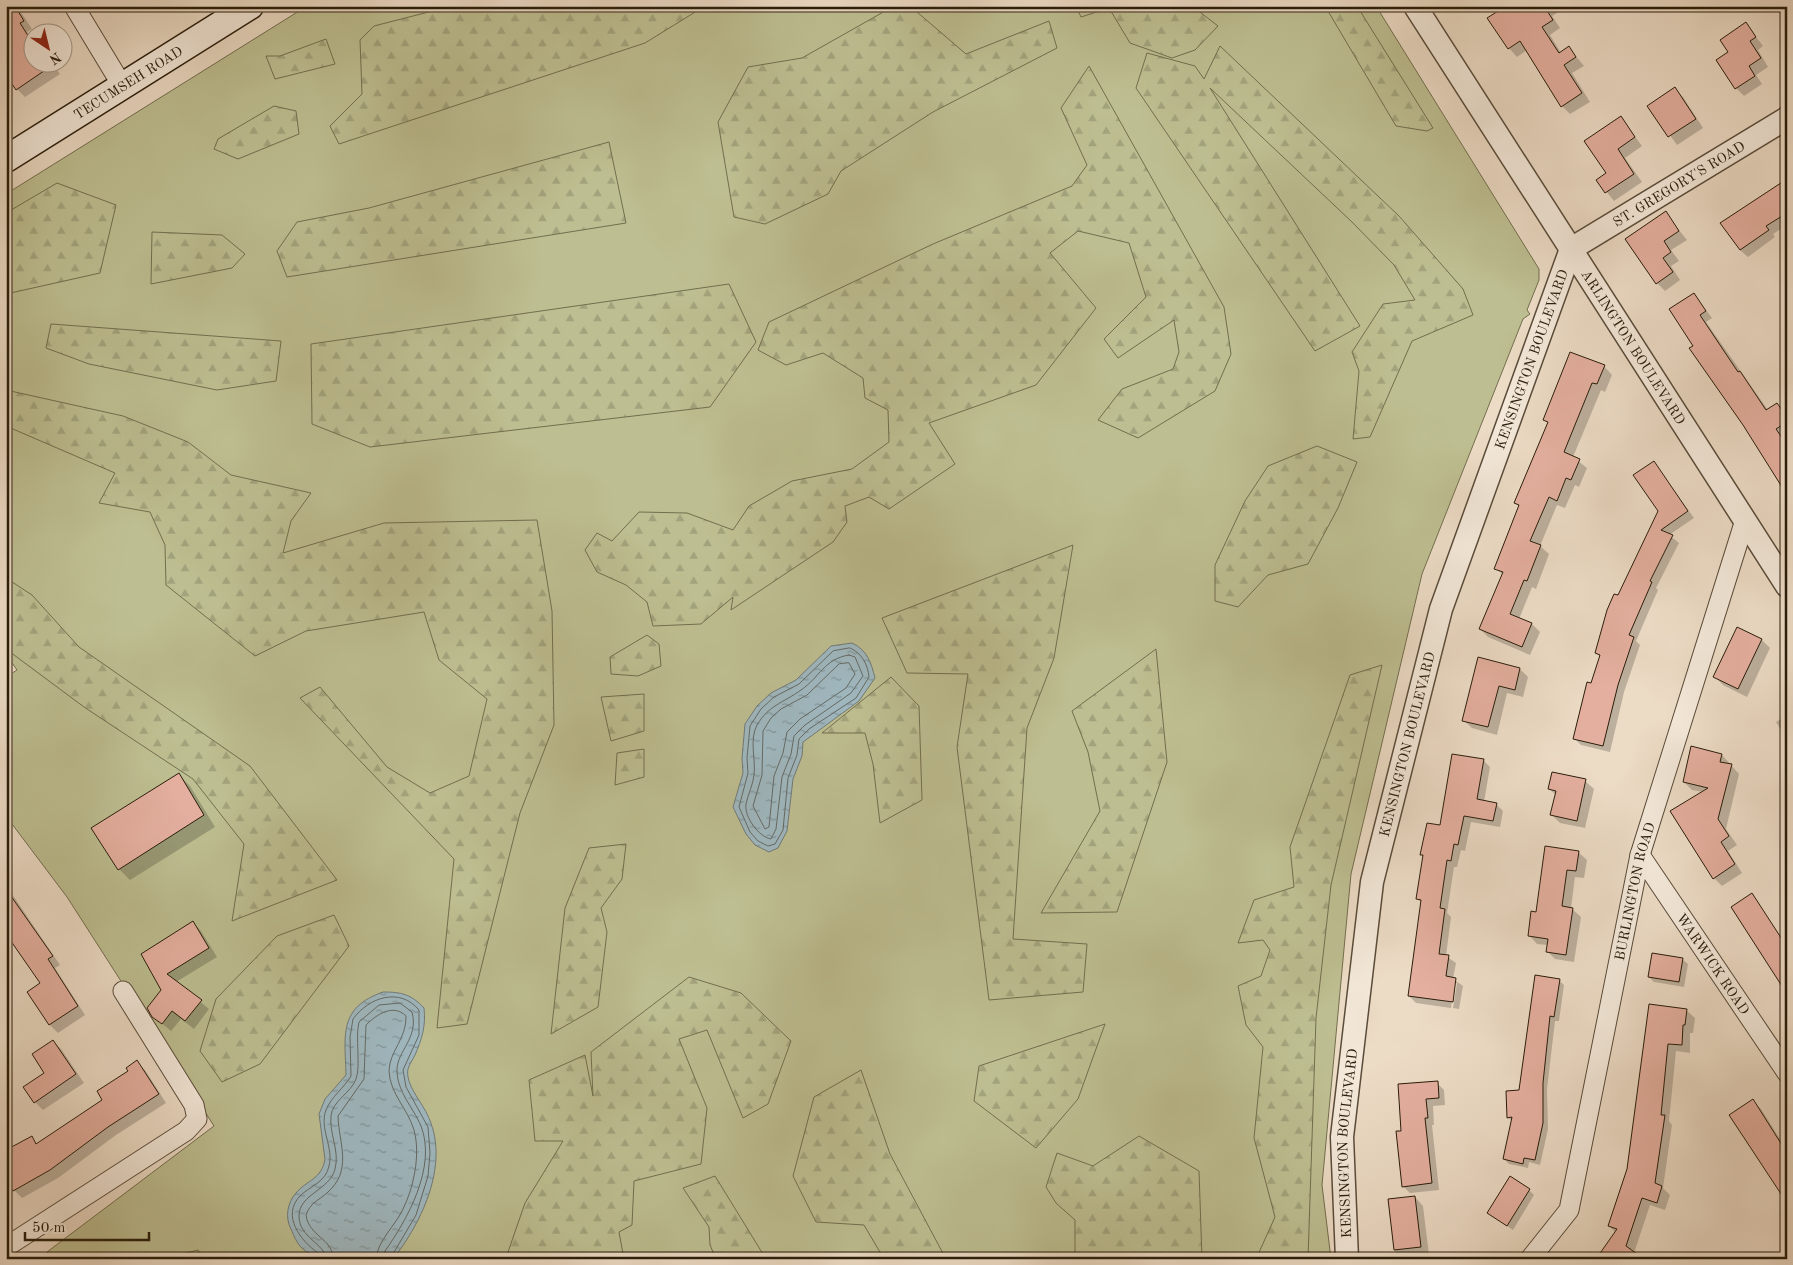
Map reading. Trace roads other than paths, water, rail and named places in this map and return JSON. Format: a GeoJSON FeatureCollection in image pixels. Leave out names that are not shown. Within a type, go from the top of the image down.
{"type":"FeatureCollection","features":[{"type":"Feature","properties":{"kind":"main road","name":"TECUMSEH ROAD"},"geometry":{"type":"LineString","coordinates":[[6,159],[250,6]]}},
{"type":"Feature","properties":{"kind":"street"},"geometry":{"type":"LineString","coordinates":[[74,6],[123,87]]}},
{"type":"Feature","properties":{"kind":"street","name":"ARLINGTON BOULEVARD"},"geometry":{"type":"LineString","coordinates":[[1414,6],[1787,586]]}},
{"type":"Feature","properties":{"kind":"street","name":"ST. GREGORY'S ROAD"},"geometry":{"type":"LineString","coordinates":[[1571,249],[1787,118]]}},
{"type":"Feature","properties":{"kind":"street","name":"KENSINGTON BOULEVARD"},"geometry":{"type":"LineString","coordinates":[[1347,1259],[1342,1137],[1372,882],[1441,609],[1571,249]]}},
{"type":"Feature","properties":{"kind":"street","name":"BURLINGTON ROAD"},"geometry":{"type":"LineString","coordinates":[[1530,1259],[1569,1210],[1640,855],[1745,520]]}},
{"type":"Feature","properties":{"kind":"street","name":"WARWICK ROAD"},"geometry":{"type":"LineString","coordinates":[[1640,855],[1787,1073]]}},
{"type":"Feature","properties":{"kind":"street"},"geometry":{"type":"LineString","coordinates":[[6,1247],[186,1131],[197,1119],[194,1105],[123,991]]}},
{"type":"Feature","properties":{"kind":"lane"},"geometry":{"type":"LineString","coordinates":[[1782,6],[1787,13]]}},
{"type":"Feature","properties":{"kind":"water"},"geometry":{"type":"Polygon","coordinates":[[[852,643],[868,657],[875,678],[859,701],[803,742],[802,756],[793,779],[787,831],[778,848],[769,852],[755,845],[746,834],[733,807],[743,773],[742,758],[745,724],[757,706],[771,693],[796,680],[831,646],[852,643]]]}},
{"type":"Feature","properties":{"kind":"water"},"geometry":{"type":"Polygon","coordinates":[[[383,992],[405,995],[415,1000],[424,1008],[423,1032],[409,1067],[408,1075],[411,1086],[427,1114],[434,1132],[436,1151],[435,1171],[423,1209],[404,1244],[393,1259],[346,1260],[321,1257],[303,1249],[297,1242],[289,1225],[289,1206],[296,1193],[321,1171],[323,1166],[325,1159],[319,1114],[325,1099],[346,1075],[345,1035],[347,1024],[358,1006],[383,992]]]}}]}
